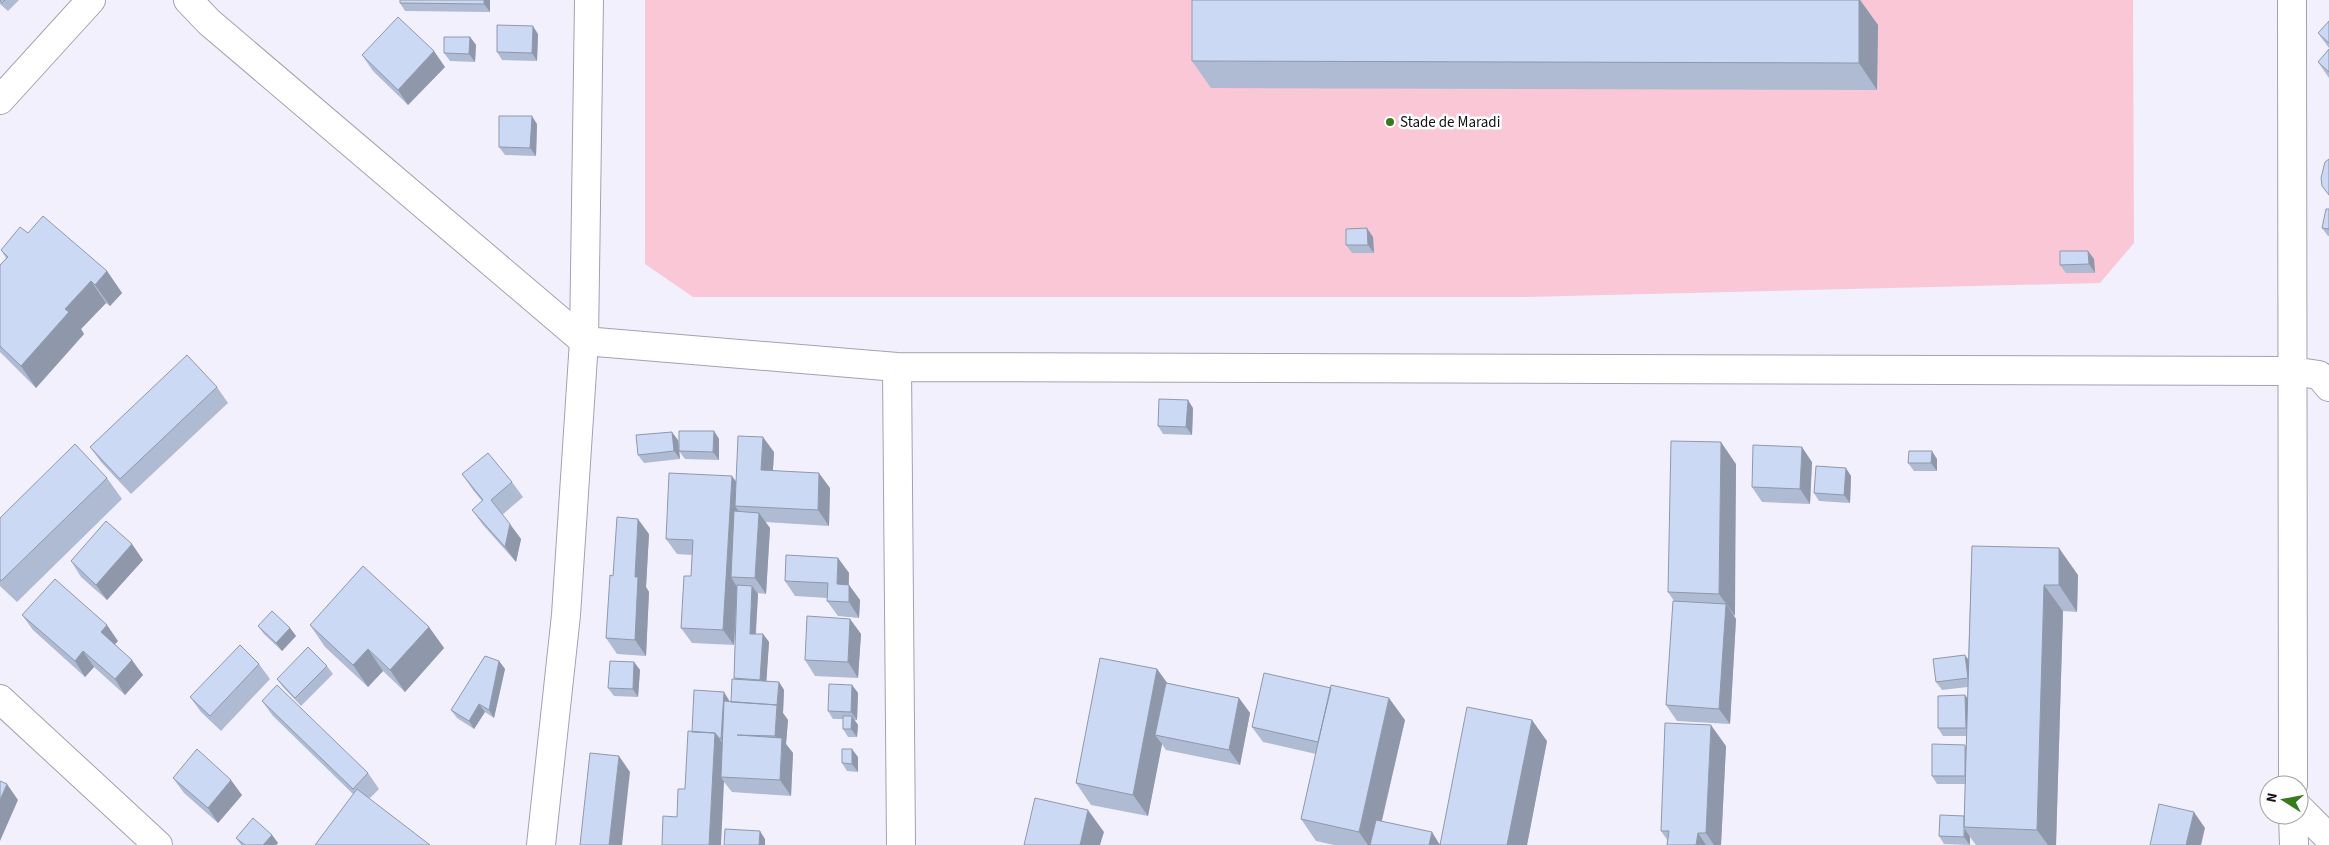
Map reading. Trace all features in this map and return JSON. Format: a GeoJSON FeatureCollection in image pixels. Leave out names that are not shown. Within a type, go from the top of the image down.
{"type":"FeatureCollection","features":[{"type":"Feature","properties":{"kind":"street"},"geometry":{"type":"LineString","coordinates":[[0,100],[91,0]]}},
{"type":"Feature","properties":{"kind":"street"},"geometry":{"type":"LineString","coordinates":[[188,0],[210,22],[584,341],[897,367],[2317,374]]}},
{"type":"Feature","properties":{"kind":"street"},"geometry":{"type":"LineString","coordinates":[[542,845],[566,615],[584,341],[589,0]]}},
{"type":"Feature","properties":{"kind":"street"},"geometry":{"type":"LineString","coordinates":[[2292,0],[2317,374],[2294,775]]}},
{"type":"Feature","properties":{"kind":"street"},"geometry":{"type":"LineString","coordinates":[[897,367],[901,845]]}},
{"type":"Feature","properties":{"kind":"street"},"geometry":{"type":"LineString","coordinates":[[0,699],[158,845]]}},
{"type":"Feature","properties":{"kind":"street"},"geometry":{"type":"LineString","coordinates":[[2309,818],[2329,838]]}},
{"type":"Feature","properties":{"kind":"street"},"geometry":{"type":"LineString","coordinates":[[2293,825],[2294,845]]}},
{"type":"Feature","properties":{"kind":"shaded area","name":"Stade de Maradi"},"geometry":{"type":"Polygon","coordinates":[[[645,0],[2133,0],[2134,243],[2100,283],[1526,297],[693,297],[645,264],[645,0]]]}},
{"type":"Feature","properties":{"kind":"building"},"geometry":{"type":"Polygon","coordinates":[[[400,0],[484,0],[484,4],[400,3],[400,0]]]}},
{"type":"Feature","properties":{"kind":"building"},"geometry":{"type":"Polygon","coordinates":[[[1192,0],[1859,0],[1859,63],[1192,61],[1192,0]]]}},
{"type":"Feature","properties":{"kind":"building"},"geometry":{"type":"Polygon","coordinates":[[[398,17],[434,51],[398,90],[362,55],[398,17]]]}},
{"type":"Feature","properties":{"kind":"building"},"geometry":{"type":"Polygon","coordinates":[[[2329,21],[2329,43],[2318,33],[2329,21]]]}},
{"type":"Feature","properties":{"kind":"building"},"geometry":{"type":"Polygon","coordinates":[[[497,25],[533,26],[532,53],[497,52],[497,25]]]}},
{"type":"Feature","properties":{"kind":"building"},"geometry":{"type":"Polygon","coordinates":[[[444,37],[470,37],[469,54],[444,53],[444,37]]]}},
{"type":"Feature","properties":{"kind":"building"},"geometry":{"type":"Polygon","coordinates":[[[2329,49],[2329,72],[2318,62],[2329,49]]]}},
{"type":"Feature","properties":{"kind":"building"},"geometry":{"type":"Polygon","coordinates":[[[499,116],[532,116],[530,148],[499,147],[499,116]]]}},
{"type":"Feature","properties":{"kind":"building"},"geometry":{"type":"Polygon","coordinates":[[[2329,159],[2329,195],[2322,186],[2321,178],[2325,162],[2329,159]]]}},
{"type":"Feature","properties":{"kind":"building"},"geometry":{"type":"Polygon","coordinates":[[[2326,209],[2329,209],[2329,229],[2322,228],[2326,209]]]}},
{"type":"Feature","properties":{"kind":"building"},"geometry":{"type":"Polygon","coordinates":[[[43,216],[107,271],[95,285],[91,281],[65,309],[69,312],[21,366],[0,346],[0,265],[8,257],[1,250],[20,227],[28,233],[43,216]]]}},
{"type":"Feature","properties":{"kind":"building"},"geometry":{"type":"Polygon","coordinates":[[[1367,228],[1368,245],[1346,245],[1346,229],[1367,228]]]}},
{"type":"Feature","properties":{"kind":"building"},"geometry":{"type":"Polygon","coordinates":[[[2060,251],[2088,251],[2089,264],[2060,265],[2060,251]]]}},
{"type":"Feature","properties":{"kind":"building"},"geometry":{"type":"Polygon","coordinates":[[[187,355],[217,387],[120,479],[90,447],[187,355]]]}},
{"type":"Feature","properties":{"kind":"building"},"geometry":{"type":"Polygon","coordinates":[[[1159,399],[1188,400],[1186,427],[1158,426],[1159,399]]]}},
{"type":"Feature","properties":{"kind":"building"},"geometry":{"type":"Polygon","coordinates":[[[679,431],[714,431],[713,452],[679,451],[679,431]]]}},
{"type":"Feature","properties":{"kind":"building"},"geometry":{"type":"Polygon","coordinates":[[[672,432],[674,451],[638,455],[636,435],[672,432]]]}},
{"type":"Feature","properties":{"kind":"building"},"geometry":{"type":"Polygon","coordinates":[[[738,436],[763,437],[761,470],[819,473],[818,510],[735,506],[738,436]]]}},
{"type":"Feature","properties":{"kind":"building"},"geometry":{"type":"Polygon","coordinates":[[[1671,441],[1721,442],[1719,594],[1668,592],[1671,441]]]}},
{"type":"Feature","properties":{"kind":"building"},"geometry":{"type":"Polygon","coordinates":[[[75,444],[107,478],[1,581],[0,518],[75,444]]]}},
{"type":"Feature","properties":{"kind":"building"},"geometry":{"type":"Polygon","coordinates":[[[1753,445],[1802,447],[1800,489],[1752,487],[1753,445]]]}},
{"type":"Feature","properties":{"kind":"building"},"geometry":{"type":"Polygon","coordinates":[[[1909,451],[1932,451],[1931,463],[1908,463],[1909,451]]]}},
{"type":"Feature","properties":{"kind":"building"},"geometry":{"type":"Polygon","coordinates":[[[488,453],[512,482],[491,500],[510,524],[505,547],[472,510],[483,500],[462,474],[488,453]]]}},
{"type":"Feature","properties":{"kind":"building"},"geometry":{"type":"Polygon","coordinates":[[[1816,466],[1846,468],[1844,495],[1814,493],[1816,466]]]}},
{"type":"Feature","properties":{"kind":"building"},"geometry":{"type":"Polygon","coordinates":[[[669,473],[732,476],[723,630],[681,628],[684,576],[691,576],[693,540],[666,539],[669,473]]]}},
{"type":"Feature","properties":{"kind":"building"},"geometry":{"type":"Polygon","coordinates":[[[734,511],[759,513],[755,578],[731,577],[734,511]]]}},
{"type":"Feature","properties":{"kind":"building"},"geometry":{"type":"Polygon","coordinates":[[[617,517],[638,519],[635,577],[638,577],[635,640],[606,638],[610,575],[613,576],[617,517]]]}},
{"type":"Feature","properties":{"kind":"building"},"geometry":{"type":"Polygon","coordinates":[[[106,521],[132,544],[96,585],[71,561],[106,521]]]}},
{"type":"Feature","properties":{"kind":"building"},"geometry":{"type":"Polygon","coordinates":[[[1972,546],[2059,548],[2059,585],[2044,585],[2037,830],[1964,827],[1972,546]]]}},
{"type":"Feature","properties":{"kind":"building"},"geometry":{"type":"Polygon","coordinates":[[[786,555],[838,558],[837,584],[849,585],[849,602],[827,601],[828,583],[785,581],[786,555]]]}},
{"type":"Feature","properties":{"kind":"building"},"geometry":{"type":"Polygon","coordinates":[[[363,566],[429,627],[390,670],[368,649],[353,665],[310,625],[363,566]]]}},
{"type":"Feature","properties":{"kind":"building"},"geometry":{"type":"Polygon","coordinates":[[[55,579],[107,625],[101,632],[132,660],[115,679],[83,651],[75,661],[22,615],[55,579]]]}},
{"type":"Feature","properties":{"kind":"building"},"geometry":{"type":"Polygon","coordinates":[[[737,585],[752,586],[750,634],[763,634],[760,680],[734,678],[737,585]]]}},
{"type":"Feature","properties":{"kind":"building"},"geometry":{"type":"Polygon","coordinates":[[[1673,601],[1726,604],[1719,709],[1666,705],[1673,601]]]}},
{"type":"Feature","properties":{"kind":"building"},"geometry":{"type":"Polygon","coordinates":[[[272,611],[290,628],[276,643],[258,626],[272,611]]]}},
{"type":"Feature","properties":{"kind":"building"},"geometry":{"type":"Polygon","coordinates":[[[807,616],[850,619],[848,662],[805,660],[807,616]]]}},
{"type":"Feature","properties":{"kind":"building"},"geometry":{"type":"Polygon","coordinates":[[[240,645],[259,664],[210,716],[190,697],[240,645]]]}},
{"type":"Feature","properties":{"kind":"building"},"geometry":{"type":"Polygon","coordinates":[[[308,647],[327,666],[295,698],[277,679],[308,647]]]}},
{"type":"Feature","properties":{"kind":"building"},"geometry":{"type":"Polygon","coordinates":[[[1965,655],[1968,678],[1936,682],[1933,659],[1965,655]]]}},
{"type":"Feature","properties":{"kind":"building"},"geometry":{"type":"Polygon","coordinates":[[[485,656],[499,661],[489,710],[479,704],[469,721],[451,710],[485,656]]]}},
{"type":"Feature","properties":{"kind":"building"},"geometry":{"type":"Polygon","coordinates":[[[1100,658],[1157,669],[1133,795],[1076,783],[1100,658]]]}},
{"type":"Feature","properties":{"kind":"building"},"geometry":{"type":"Polygon","coordinates":[[[610,661],[634,662],[633,689],[608,688],[610,661]]]}},
{"type":"Feature","properties":{"kind":"building"},"geometry":{"type":"Polygon","coordinates":[[[1264,673],[1331,688],[1318,742],[1252,727],[1264,673]]]}},
{"type":"Feature","properties":{"kind":"building"},"geometry":{"type":"Polygon","coordinates":[[[732,679],[779,682],[777,705],[731,702],[732,679]]]}},
{"type":"Feature","properties":{"kind":"building"},"geometry":{"type":"Polygon","coordinates":[[[1166,683],[1239,698],[1229,750],[1155,735],[1166,683]]]}},
{"type":"Feature","properties":{"kind":"building"},"geometry":{"type":"Polygon","coordinates":[[[829,684],[852,685],[851,712],[828,711],[829,684]]]}},
{"type":"Feature","properties":{"kind":"building"},"geometry":{"type":"Polygon","coordinates":[[[277,685],[368,773],[353,789],[262,701],[277,685]]]}},
{"type":"Feature","properties":{"kind":"building"},"geometry":{"type":"Polygon","coordinates":[[[1331,685],[1389,698],[1359,832],[1301,819],[1331,685]]]}},
{"type":"Feature","properties":{"kind":"building"},"geometry":{"type":"Polygon","coordinates":[[[694,690],[724,692],[721,739],[715,733],[692,732],[694,690]]]}},
{"type":"Feature","properties":{"kind":"building"},"geometry":{"type":"Polygon","coordinates":[[[1965,695],[1966,728],[1938,728],[1938,696],[1965,695]]]}},
{"type":"Feature","properties":{"kind":"building"},"geometry":{"type":"Polygon","coordinates":[[[724,701],[777,705],[775,736],[737,735],[782,738],[780,780],[721,777],[724,701]]]}},
{"type":"Feature","properties":{"kind":"building"},"geometry":{"type":"Polygon","coordinates":[[[1467,707],[1532,720],[1507,845],[1440,845],[1467,707]]]}},
{"type":"Feature","properties":{"kind":"building"},"geometry":{"type":"Polygon","coordinates":[[[843,716],[852,716],[851,729],[843,729],[843,716]]]}},
{"type":"Feature","properties":{"kind":"building"},"geometry":{"type":"Polygon","coordinates":[[[1665,723],[1711,725],[1706,833],[1698,833],[1696,845],[1667,845],[1669,831],[1661,831],[1665,723]]]}},
{"type":"Feature","properties":{"kind":"building"},"geometry":{"type":"Polygon","coordinates":[[[688,731],[715,733],[709,845],[662,845],[663,816],[677,817],[678,789],[685,789],[688,731]]]}},
{"type":"Feature","properties":{"kind":"building"},"geometry":{"type":"Polygon","coordinates":[[[1932,744],[1965,745],[1965,776],[1932,776],[1932,744]]]}},
{"type":"Feature","properties":{"kind":"building"},"geometry":{"type":"Polygon","coordinates":[[[197,749],[231,780],[208,808],[173,778],[197,749]]]}},
{"type":"Feature","properties":{"kind":"building"},"geometry":{"type":"Polygon","coordinates":[[[842,749],[852,749],[852,764],[842,763],[842,749]]]}},
{"type":"Feature","properties":{"kind":"building"},"geometry":{"type":"Polygon","coordinates":[[[590,753],[619,756],[609,845],[580,845],[590,753]]]}},
{"type":"Feature","properties":{"kind":"building"},"geometry":{"type":"Polygon","coordinates":[[[0,781],[7,784],[0,800],[0,781]]]}},
{"type":"Feature","properties":{"kind":"building"},"geometry":{"type":"Polygon","coordinates":[[[357,789],[430,845],[315,845],[357,789]]]}},
{"type":"Feature","properties":{"kind":"building"},"geometry":{"type":"Polygon","coordinates":[[[1035,798],[1088,810],[1080,845],[1024,845],[1035,798]]]}},
{"type":"Feature","properties":{"kind":"building"},"geometry":{"type":"Polygon","coordinates":[[[2159,804],[2194,812],[2186,845],[2150,845],[2159,804]]]}},
{"type":"Feature","properties":{"kind":"building"},"geometry":{"type":"Polygon","coordinates":[[[1940,815],[1964,816],[1964,837],[1939,836],[1940,815]]]}},
{"type":"Feature","properties":{"kind":"building"},"geometry":{"type":"Polygon","coordinates":[[[253,818],[272,835],[263,845],[245,845],[236,838],[253,818]]]}},
{"type":"Feature","properties":{"kind":"building"},"geometry":{"type":"Polygon","coordinates":[[[1376,820],[1432,832],[1429,845],[1370,845],[1376,820]]]}},
{"type":"Feature","properties":{"kind":"building"},"geometry":{"type":"Polygon","coordinates":[[[725,829],[760,831],[759,845],[724,845],[725,829]]]}},
{"type":"Feature","properties":{"kind":"place","name":"Stade de Maradi"},"geometry":{"type":"Point","coordinates":[1390,122]}}]}
